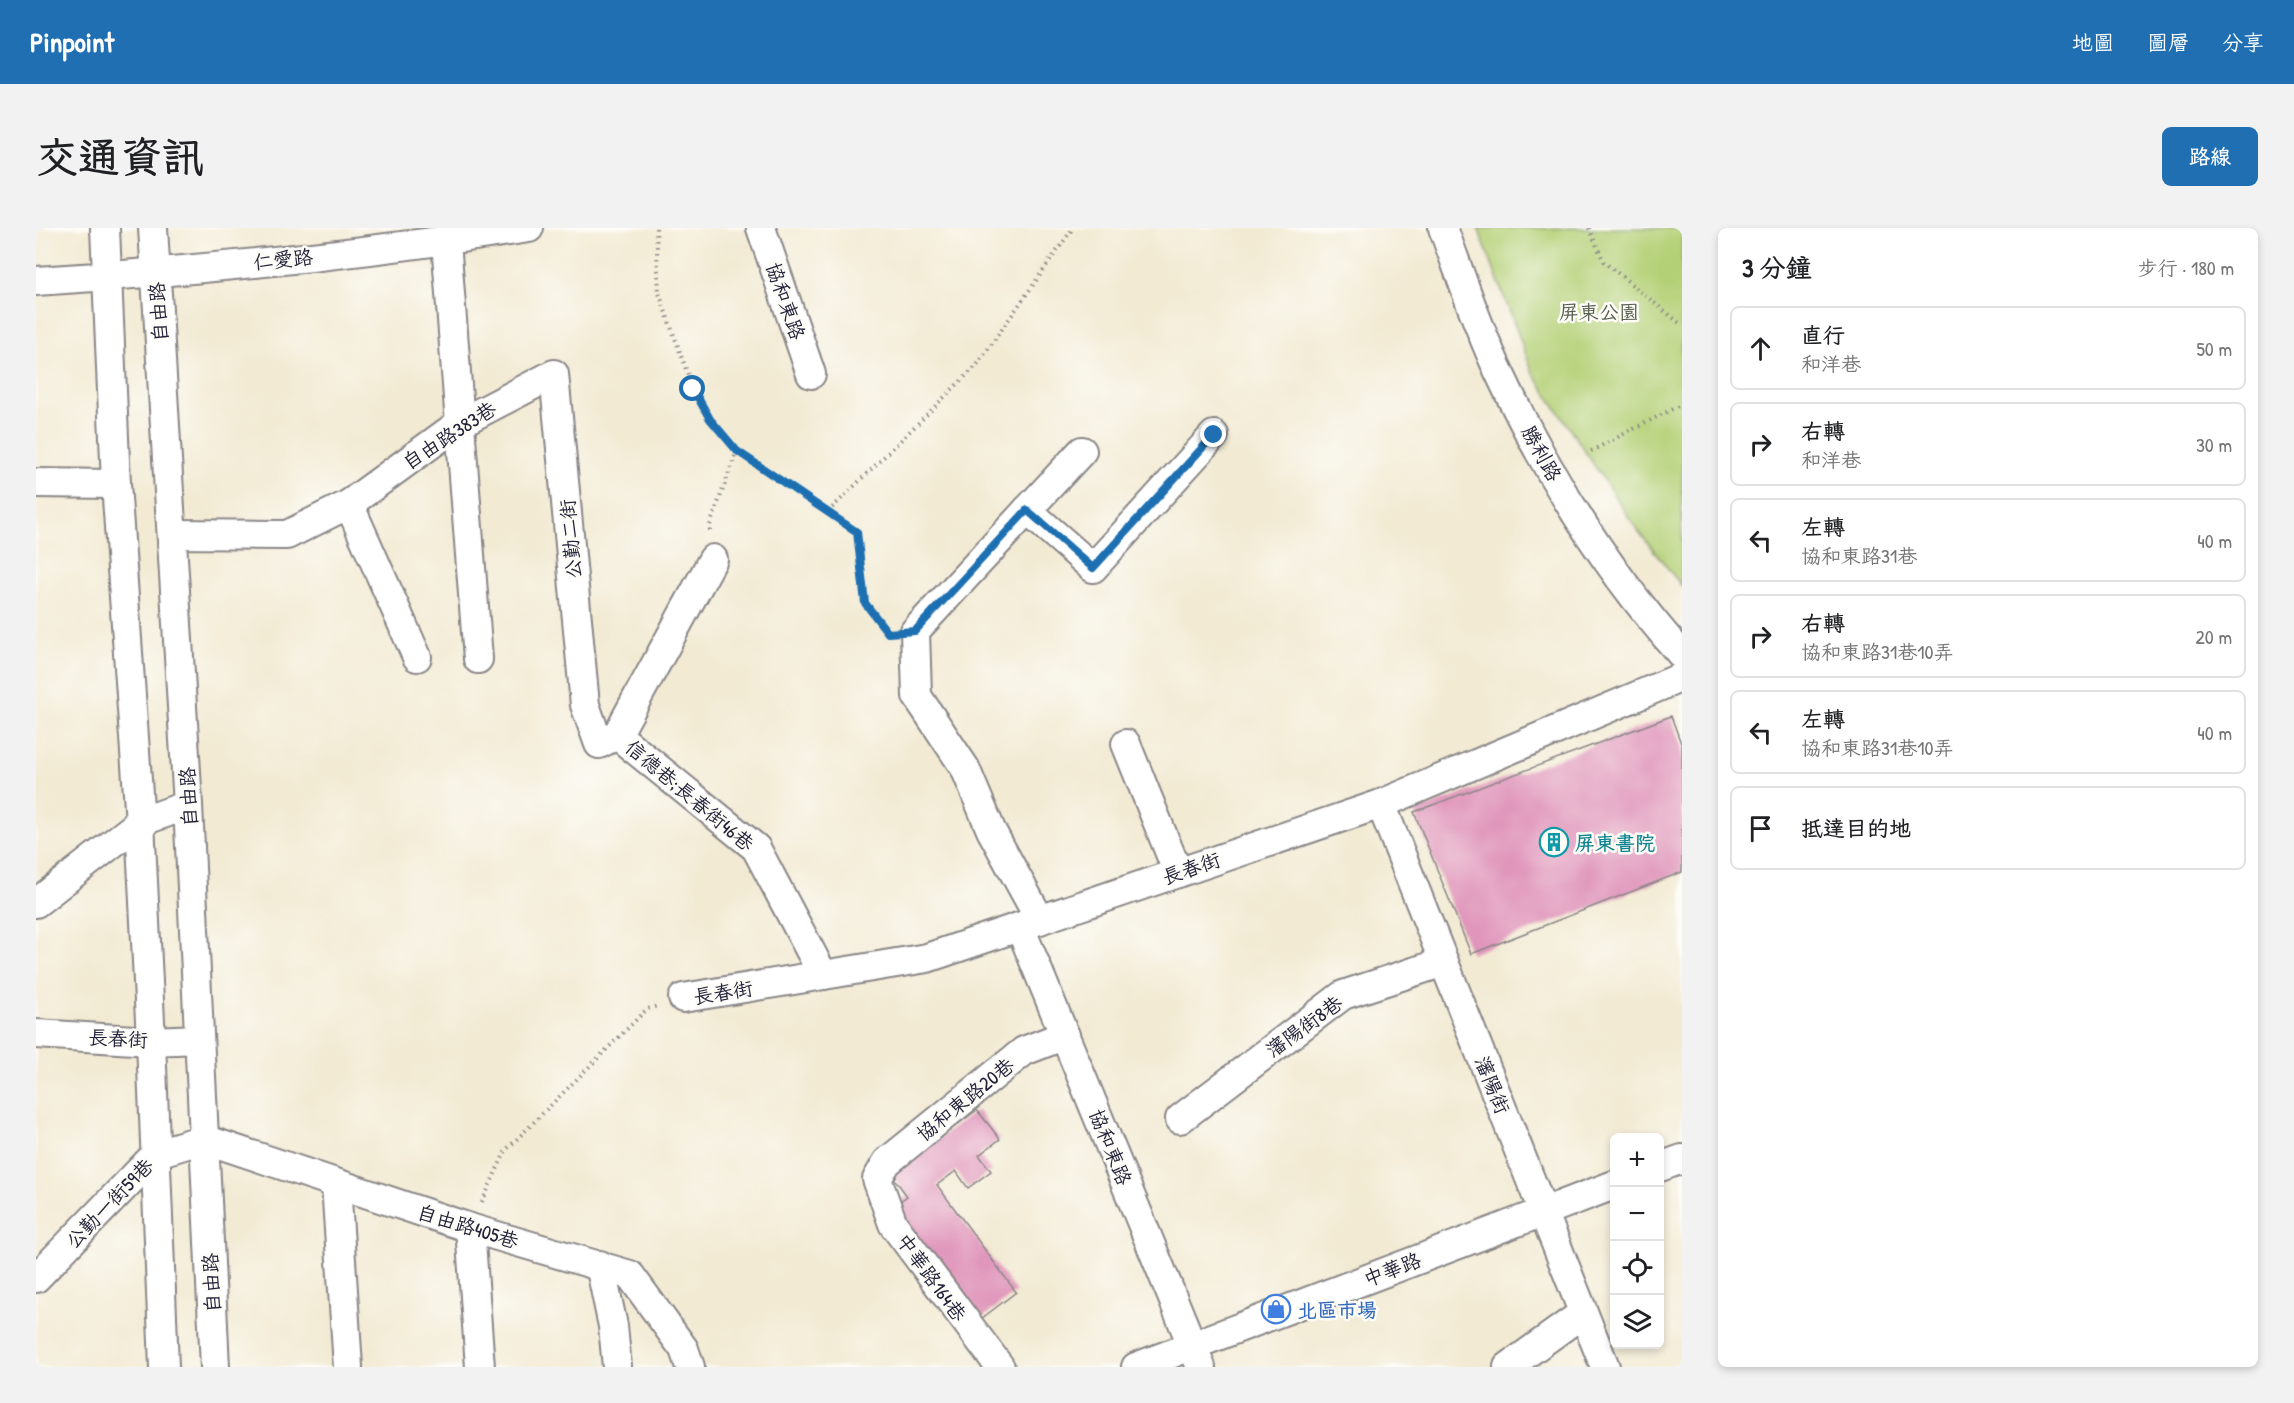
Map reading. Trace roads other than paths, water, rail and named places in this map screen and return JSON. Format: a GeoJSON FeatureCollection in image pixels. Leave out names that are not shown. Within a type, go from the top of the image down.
{"type":"FeatureCollection","features":[{"type":"Feature","properties":{"kind":"street"},"geometry":{"type":"LineString","coordinates":[[105,228],[109,276],[116,484],[140,822],[157,1153],[164,1367]]}},
{"type":"Feature","properties":{"kind":"street","name":"自由路"},"geometry":{"type":"LineString","coordinates":[[153,228],[188,806],[215,1367]]}},
{"type":"Feature","properties":{"kind":"street","name":"仁愛路"},"geometry":{"type":"LineString","coordinates":[[36,280],[155,273],[446,241],[529,228]]}},
{"type":"Feature","properties":{"kind":"street","name":"協和東路"},"geometry":{"type":"LineString","coordinates":[[761,228],[811,374]]}},
{"type":"Feature","properties":{"kind":"street","name":"勝利路"},"geometry":{"type":"LineString","coordinates":[[1443,228],[1494,362],[1536,443],[1598,544],[1682,655]]}},
{"type":"Feature","properties":{"kind":"street"},"geometry":{"type":"LineString","coordinates":[[446,241],[478,659]]}},
{"type":"Feature","properties":{"kind":"street","name":"自由路383巷"},"geometry":{"type":"LineString","coordinates":[[172,534],[287,535],[349,504],[460,423],[554,374]]}},
{"type":"Feature","properties":{"kind":"street","name":"公勤二街"},"geometry":{"type":"LineString","coordinates":[[554,374],[585,705]]}},
{"type":"Feature","properties":{"kind":"street"},"geometry":{"type":"LineString","coordinates":[[1082,451],[1027,510],[1093,568],[1214,435]]}},
{"type":"Feature","properties":{"kind":"street"},"geometry":{"type":"LineString","coordinates":[[36,483],[116,484]]}},
{"type":"Feature","properties":{"kind":"street"},"geometry":{"type":"LineString","coordinates":[[349,504],[417,657]]}},
{"type":"Feature","properties":{"kind":"street","name":"協和東路"},"geometry":{"type":"LineString","coordinates":[[1027,510],[915,631],[917,696],[965,768],[1030,923],[1065,1035],[1197,1356]]}},
{"type":"Feature","properties":{"kind":"street"},"geometry":{"type":"LineString","coordinates":[[617,735],[713,559]]}},
{"type":"Feature","properties":{"kind":"street","name":"長春街"},"geometry":{"type":"LineString","coordinates":[[683,999],[927,958],[1381,804],[1682,677]]}},
{"type":"Feature","properties":{"kind":"street","name":"信德巷;長春街46巷"},"geometry":{"type":"LineString","coordinates":[[585,705],[599,744],[617,735],[756,848],[823,975]]}},
{"type":"Feature","properties":{"kind":"street"},"geometry":{"type":"LineString","coordinates":[[1126,744],[1178,873]]}},
{"type":"Feature","properties":{"kind":"street","name":"瀋陽街"},"geometry":{"type":"LineString","coordinates":[[1381,804],[1605,1367]]}},
{"type":"Feature","properties":{"kind":"street"},"geometry":{"type":"LineString","coordinates":[[36,903],[140,822],[188,806]]}},
{"type":"Feature","properties":{"kind":"street","name":"瀋陽街8巷"},"geometry":{"type":"LineString","coordinates":[[1180,1119],[1343,995],[1444,962]]}},
{"type":"Feature","properties":{"kind":"street","name":"長春街"},"geometry":{"type":"LineString","coordinates":[[36,1034],[151,1041],[199,1039]]}},
{"type":"Feature","properties":{"kind":"street","name":"協和東路20巷"},"geometry":{"type":"LineString","coordinates":[[877,1179],[887,1162],[1024,1052],[1065,1035]]}},
{"type":"Feature","properties":{"kind":"street"},"geometry":{"type":"LineString","coordinates":[[157,1153],[204,1139]]}},
{"type":"Feature","properties":{"kind":"street","name":"自由路405巷"},"geometry":{"type":"LineString","coordinates":[[204,1139],[471,1228],[630,1275],[684,1349],[690,1367]]}},
{"type":"Feature","properties":{"kind":"street","name":"公勤一街59巷"},"geometry":{"type":"LineString","coordinates":[[36,1278],[157,1153]]}},
{"type":"Feature","properties":{"kind":"street"},"geometry":{"type":"LineString","coordinates":[[1664,1165],[1682,1159]]}},
{"type":"Feature","properties":{"kind":"street","name":"中華路164巷"},"geometry":{"type":"LineString","coordinates":[[877,1179],[893,1224],[960,1317],[1000,1367]]}},
{"type":"Feature","properties":{"kind":"street"},"geometry":{"type":"LineString","coordinates":[[336,1184],[348,1367]]}},
{"type":"Feature","properties":{"kind":"street","name":"中華路"},"geometry":{"type":"LineString","coordinates":[[1136,1367],[1197,1356],[1543,1212],[1610,1187]]}},
{"type":"Feature","properties":{"kind":"street"},"geometry":{"type":"LineString","coordinates":[[471,1228],[480,1367]]}},
{"type":"Feature","properties":{"kind":"street"},"geometry":{"type":"LineString","coordinates":[[600,1265],[613,1326],[617,1367]]}},
{"type":"Feature","properties":{"kind":"street"},"geometry":{"type":"LineString","coordinates":[[1508,1367],[1583,1313]]}},
{"type":"Feature","properties":{"kind":"place","name":"屏東書院"},"geometry":{"type":"Point","coordinates":[1554,842]}},
{"type":"Feature","properties":{"kind":"place","name":"北區市場"},"geometry":{"type":"Point","coordinates":[1276,1309]}},
{"type":"Feature","properties":{"kind":"park label","name":"屏東公園"},"geometry":{"type":"Point","coordinates":[1599,311]}}]}
